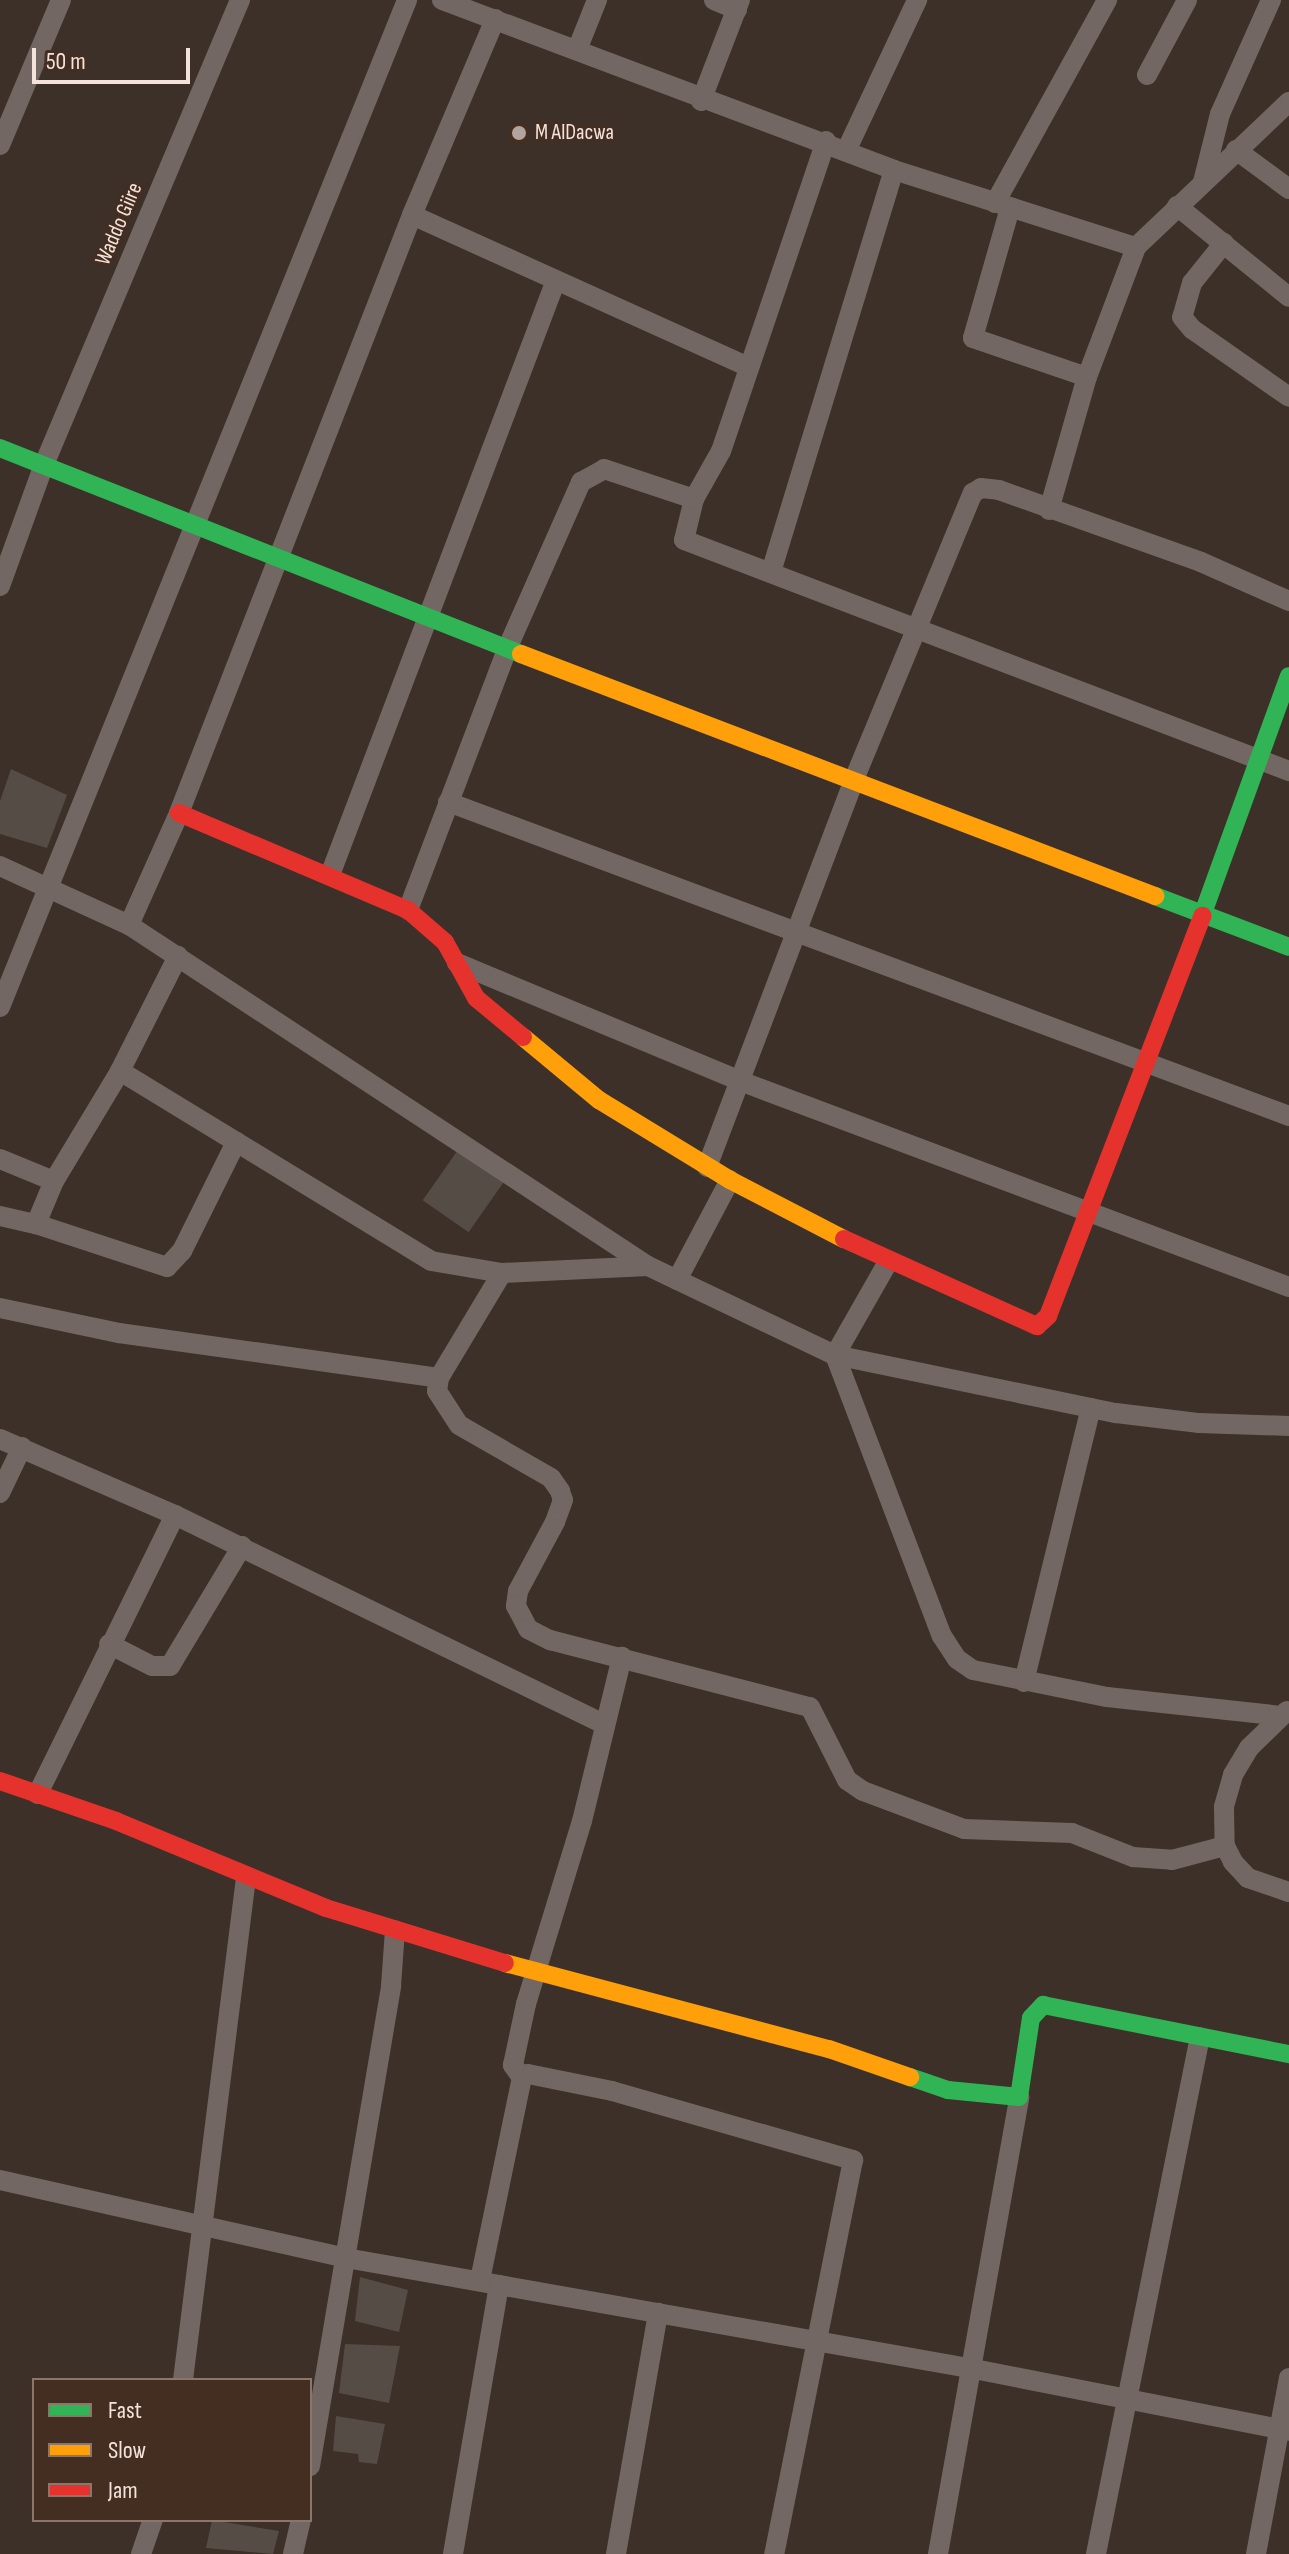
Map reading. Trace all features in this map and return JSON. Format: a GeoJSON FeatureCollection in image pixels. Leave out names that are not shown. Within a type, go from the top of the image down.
{"type":"FeatureCollection","features":[{"type":"Feature","properties":{"kind":"street"},"geometry":{"type":"LineString","coordinates":[[0,145],[61,0]]}},
{"type":"Feature","properties":{"kind":"street","name":"Waddo Giire"},"geometry":{"type":"LineString","coordinates":[[0,586],[43,467],[240,0]]}},
{"type":"Feature","properties":{"kind":"street"},"geometry":{"type":"LineString","coordinates":[[0,1007],[407,0]]}},
{"type":"Feature","properties":{"kind":"street"},"geometry":{"type":"LineString","coordinates":[[577,50],[597,0]]}},
{"type":"Feature","properties":{"kind":"street"},"geometry":{"type":"LineString","coordinates":[[701,101],[738,5],[714,0]]}},
{"type":"Feature","properties":{"kind":"street"},"geometry":{"type":"LineString","coordinates":[[847,149],[917,0]]}},
{"type":"Feature","properties":{"kind":"street"},"geometry":{"type":"LineString","coordinates":[[1087,377],[973,338],[973,323],[1002,206],[1107,0]]}},
{"type":"Feature","properties":{"kind":"street"},"geometry":{"type":"LineString","coordinates":[[1147,75],[1187,0]]}},
{"type":"Feature","properties":{"kind":"street"},"geometry":{"type":"LineString","coordinates":[[1203,182],[1209,144],[1271,0]]}},
{"type":"Feature","properties":{"kind":"street"},"geometry":{"type":"LineString","coordinates":[[456,3],[701,101],[826,141],[894,170],[1136,247]]}},
{"type":"Feature","properties":{"kind":"street"},"geometry":{"type":"LineString","coordinates":[[129,925],[179,813],[412,215],[495,19]]}},
{"type":"Feature","properties":{"kind":"street"},"geometry":{"type":"LineString","coordinates":[[1049,510],[1087,377],[1136,247],[1289,102]]}},
{"type":"Feature","properties":{"kind":"street"},"geometry":{"type":"LineString","coordinates":[[826,141],[721,451],[694,499],[684,540],[1289,771]]}},
{"type":"Feature","properties":{"kind":"street"},"geometry":{"type":"LineString","coordinates":[[1236,150],[1289,189]]}},
{"type":"Feature","properties":{"kind":"street"},"geometry":{"type":"LineString","coordinates":[[771,572],[894,170]]}},
{"type":"Feature","properties":{"kind":"street"},"geometry":{"type":"LineString","coordinates":[[1177,206],[1289,297]]}},
{"type":"Feature","properties":{"kind":"street"},"geometry":{"type":"LineString","coordinates":[[412,215],[749,367]]}},
{"type":"Feature","properties":{"kind":"street"},"geometry":{"type":"LineString","coordinates":[[1224,243],[1192,283],[1182,317],[1289,397]]}},
{"type":"Feature","properties":{"kind":"street"},"geometry":{"type":"LineString","coordinates":[[330,875],[556,280]]}},
{"type":"Feature","properties":{"kind":"street"},"geometry":{"type":"LineString","coordinates":[[0,448],[279,561],[1289,947]]}},
{"type":"Feature","properties":{"kind":"street"},"geometry":{"type":"LineString","coordinates":[[408,910],[507,649],[587,474],[604,469],[694,499]]}},
{"type":"Feature","properties":{"kind":"street"},"geometry":{"type":"LineString","coordinates":[[707,1167],[853,782],[973,493],[990,488],[1201,562],[1289,601]]}},
{"type":"Feature","properties":{"kind":"street"},"geometry":{"type":"LineString","coordinates":[[179,813],[408,910],[437,932],[476,998],[514,1034],[599,1100],[730,1180],[888,1262],[1037,1326],[1048,1316],[1148,1064],[1255,758],[1289,676]]}},
{"type":"Feature","properties":{"kind":"street"},"geometry":{"type":"LineString","coordinates":[[448,802],[1289,1116]]}},
{"type":"Feature","properties":{"kind":"street"},"geometry":{"type":"LineString","coordinates":[[0,866],[129,925],[648,1266],[835,1355],[1091,1408],[1199,1423],[1289,1426]]}},
{"type":"Feature","properties":{"kind":"street"},"geometry":{"type":"LineString","coordinates":[[36,1224],[54,1181],[120,1071],[178,956]]}},
{"type":"Feature","properties":{"kind":"street"},"geometry":{"type":"LineString","coordinates":[[457,963],[740,1081],[1091,1209],[1289,1287]]}},
{"type":"Feature","properties":{"kind":"street"},"geometry":{"type":"LineString","coordinates":[[120,1071],[431,1261],[502,1273],[648,1266]]}},
{"type":"Feature","properties":{"kind":"street"},"geometry":{"type":"LineString","coordinates":[[0,1216],[36,1224],[167,1267],[182,1251],[236,1142]]}},
{"type":"Feature","properties":{"kind":"street"},"geometry":{"type":"LineString","coordinates":[[0,1159],[54,1181]]}},
{"type":"Feature","properties":{"kind":"street"},"geometry":{"type":"LineString","coordinates":[[677,1280],[730,1180]]}},
{"type":"Feature","properties":{"kind":"street"},"geometry":{"type":"LineString","coordinates":[[835,1355],[888,1262]]}},
{"type":"Feature","properties":{"kind":"street"},"geometry":{"type":"LineString","coordinates":[[502,1273],[439,1378],[443,1407],[459,1425],[551,1478],[560,1491],[563,1500],[555,1522],[518,1591],[521,1621],[550,1640],[810,1707],[847,1780],[863,1791],[964,1829],[1072,1833],[1133,1857],[1172,1860],[1225,1846]]}},
{"type":"Feature","properties":{"kind":"street"},"geometry":{"type":"LineString","coordinates":[[0,1308],[119,1333],[439,1378]]}},
{"type":"Feature","properties":{"kind":"street"},"geometry":{"type":"LineString","coordinates":[[835,1355],[942,1636],[957,1659],[973,1670],[1107,1697],[1285,1712]]}},
{"type":"Feature","properties":{"kind":"street"},"geometry":{"type":"LineString","coordinates":[[1024,1682],[1091,1408]]}},
{"type":"Feature","properties":{"kind":"street"},"geometry":{"type":"LineString","coordinates":[[0,1439],[242,1546],[604,1724]]}},
{"type":"Feature","properties":{"kind":"street"},"geometry":{"type":"LineString","coordinates":[[0,1493],[22,1447]]}},
{"type":"Feature","properties":{"kind":"street"},"geometry":{"type":"LineString","coordinates":[[38,1794],[175,1515]]}},
{"type":"Feature","properties":{"kind":"street"},"geometry":{"type":"LineString","coordinates":[[109,1644],[152,1666],[170,1666],[242,1546]]}},
{"type":"Feature","properties":{"kind":"street"},"geometry":{"type":"LineString","coordinates":[[453,2554],[490,2282],[522,2078],[513,2065],[526,2004],[538,1975],[622,1657]]}},
{"type":"Feature","properties":{"kind":"street"},"geometry":{"type":"LineString","coordinates":[[1285,1712],[1249,1748],[1233,1775],[1224,1807],[1225,1846],[1248,1878],[1289,1892]]}},
{"type":"Feature","properties":{"kind":"street"},"geometry":{"type":"LineString","coordinates":[[0,1781],[116,1821],[246,1878],[538,1975],[773,2033],[948,2090],[1019,2097]]}},
{"type":"Feature","properties":{"kind":"street"},"geometry":{"type":"LineString","coordinates":[[183,2378],[206,2224],[246,1878]]}},
{"type":"Feature","properties":{"kind":"street"},"geometry":{"type":"LineString","coordinates":[[312,2454],[391,1986],[395,1930]]}},
{"type":"Feature","properties":{"kind":"street"},"geometry":{"type":"LineString","coordinates":[[938,2554],[974,2369],[1031,2018],[1038,2006],[1289,2054]]}},
{"type":"Feature","properties":{"kind":"street"},"geometry":{"type":"LineString","coordinates":[[1096,2554],[1123,2398],[1200,2037]]}},
{"type":"Feature","properties":{"kind":"street"},"geometry":{"type":"LineString","coordinates":[[522,2078],[538,2074],[612,2091],[853,2160],[774,2554]]}},
{"type":"Feature","properties":{"kind":"street"},"geometry":{"type":"LineString","coordinates":[[0,2180],[346,2258],[815,2340],[1284,2429]]}},
{"type":"Feature","properties":{"kind":"street"},"geometry":{"type":"LineString","coordinates":[[616,2554],[658,2313]]}},
{"type":"Feature","properties":{"kind":"street"},"geometry":{"type":"LineString","coordinates":[[1256,2554],[1284,2429],[1289,2378]]}},
{"type":"Feature","properties":{"kind":"street"},"geometry":{"type":"LineString","coordinates":[[141,2554],[152,2522]]}},
{"type":"Feature","properties":{"kind":"street"},"geometry":{"type":"LineString","coordinates":[[293,2554],[301,2522]]}},
{"type":"Feature","properties":{"kind":"building"},"geometry":{"type":"Polygon","coordinates":[[[11,769],[67,795],[47,848],[0,834],[0,801],[11,769]]]}},
{"type":"Feature","properties":{"kind":"building"},"geometry":{"type":"Polygon","coordinates":[[[460,1147],[506,1179],[469,1232],[423,1200],[460,1147]]]}},
{"type":"Feature","properties":{"kind":"building"},"geometry":{"type":"Polygon","coordinates":[[[360,2277],[408,2290],[399,2332],[355,2321],[360,2277]]]}},
{"type":"Feature","properties":{"kind":"building"},"geometry":{"type":"Polygon","coordinates":[[[345,2344],[400,2346],[389,2403],[339,2393],[345,2344]]]}},
{"type":"Feature","properties":{"kind":"building"},"geometry":{"type":"Polygon","coordinates":[[[336,2416],[385,2424],[377,2464],[359,2462],[358,2454],[333,2451],[336,2416]]]}},
{"type":"Feature","properties":{"kind":"building"},"geometry":{"type":"Polygon","coordinates":[[[212,2522],[279,2531],[273,2554],[206,2548],[212,2522]]]}},
{"type":"Feature","properties":{"kind":"traffic: fast"},"geometry":{"type":"LineString","coordinates":[[0,448],[521,654]]}},
{"type":"Feature","properties":{"kind":"traffic: fast"},"geometry":{"type":"LineString","coordinates":[[1202,916],[1289,676]]}},
{"type":"Feature","properties":{"kind":"traffic: fast"},"geometry":{"type":"LineString","coordinates":[[1155,896],[1289,947]]}},
{"type":"Feature","properties":{"kind":"traffic: fast"},"geometry":{"type":"LineString","coordinates":[[910,2077],[948,2090],[1019,2097],[1031,2018],[1043,2005],[1289,2054]]}},
{"type":"Feature","properties":{"kind":"traffic: slow"},"geometry":{"type":"LineString","coordinates":[[521,654],[1155,896]]}},
{"type":"Feature","properties":{"kind":"traffic: slow"},"geometry":{"type":"LineString","coordinates":[[523,1037],[599,1100],[730,1180],[844,1239]]}},
{"type":"Feature","properties":{"kind":"traffic: slow"},"geometry":{"type":"LineString","coordinates":[[505,1963],[829,2049],[910,2077]]}},
{"type":"Feature","properties":{"kind":"traffic: jam"},"geometry":{"type":"LineString","coordinates":[[179,813],[408,910],[445,942],[476,998],[523,1037]]}},
{"type":"Feature","properties":{"kind":"traffic: jam"},"geometry":{"type":"LineString","coordinates":[[844,1239],[1037,1326],[1048,1316],[1202,916]]}},
{"type":"Feature","properties":{"kind":"traffic: jam"},"geometry":{"type":"LineString","coordinates":[[0,1781],[116,1821],[326,1908],[505,1963]]}},
{"type":"Feature","properties":{"kind":"place","name":"M AlDacwa"},"geometry":{"type":"Point","coordinates":[519,133]}}]}
